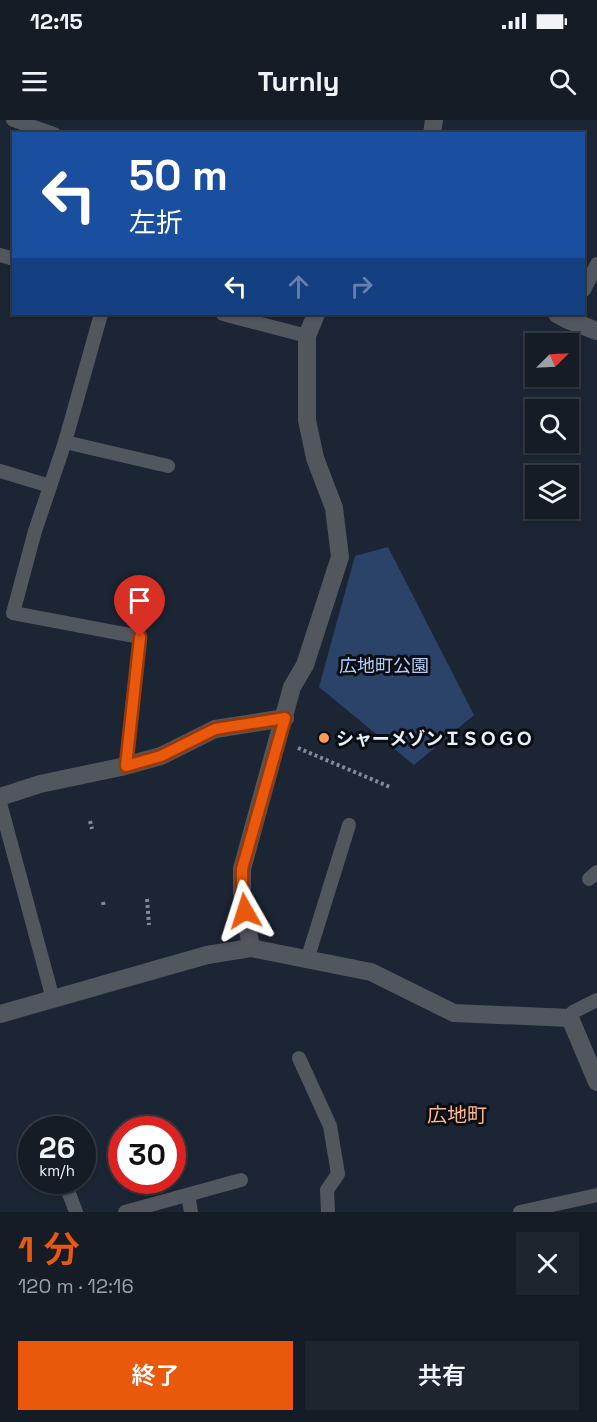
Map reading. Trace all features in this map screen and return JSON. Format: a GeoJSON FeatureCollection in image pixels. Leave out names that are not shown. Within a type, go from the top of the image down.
{"type":"FeatureCollection","features":[{"type":"Feature","properties":{"kind":"street"},"geometry":{"type":"LineString","coordinates":[[251,948],[242,893],[242,869],[292,687],[305,665],[340,557],[334,508],[315,458],[307,420],[307,336],[316,315]]}},
{"type":"Feature","properties":{"kind":"street"},"geometry":{"type":"LineString","coordinates":[[565,316],[597,331]]}},
{"type":"Feature","properties":{"kind":"street"},"geometry":{"type":"LineString","coordinates":[[0,797],[40,784],[126,766],[161,756],[215,729],[285,718]]}},
{"type":"Feature","properties":{"kind":"street"},"geometry":{"type":"LineString","coordinates":[[0,1014],[207,955],[251,948],[371,972],[454,1013],[570,1018],[597,1082]]}},
{"type":"Feature","properties":{"kind":"lane"},"geometry":{"type":"LineString","coordinates":[[13,120],[48,132]]}},
{"type":"Feature","properties":{"kind":"lane"},"geometry":{"type":"LineString","coordinates":[[585,288],[597,264]]}},
{"type":"Feature","properties":{"kind":"lane"},"geometry":{"type":"LineString","coordinates":[[101,315],[65,442],[35,531],[13,613],[140,637],[126,766]]}},
{"type":"Feature","properties":{"kind":"lane"},"geometry":{"type":"LineString","coordinates":[[227,315],[307,336]]}},
{"type":"Feature","properties":{"kind":"lane"},"geometry":{"type":"LineString","coordinates":[[65,442],[168,466]]}},
{"type":"Feature","properties":{"kind":"lane"},"geometry":{"type":"LineString","coordinates":[[0,471],[50,486]]}},
{"type":"Feature","properties":{"kind":"lane"},"geometry":{"type":"LineString","coordinates":[[0,803],[53,999]]}},
{"type":"Feature","properties":{"kind":"lane"},"geometry":{"type":"LineString","coordinates":[[307,960],[349,825]]}},
{"type":"Feature","properties":{"kind":"lane"},"geometry":{"type":"LineString","coordinates":[[570,1018],[573,1012],[597,1000]]}},
{"type":"Feature","properties":{"kind":"lane"},"geometry":{"type":"LineString","coordinates":[[299,1058],[330,1126],[338,1174],[327,1190],[328,1212]]}},
{"type":"Feature","properties":{"kind":"lane"},"geometry":{"type":"LineString","coordinates":[[125,1212],[241,1180]]}},
{"type":"Feature","properties":{"kind":"lane"},"geometry":{"type":"LineString","coordinates":[[69,1194],[76,1212]]}},
{"type":"Feature","properties":{"kind":"lane"},"geometry":{"type":"LineString","coordinates":[[188,1195],[191,1212]]}},
{"type":"Feature","properties":{"kind":"lane"},"geometry":{"type":"LineString","coordinates":[[520,1212],[597,1195]]}},
{"type":"Feature","properties":{"kind":"path"},"geometry":{"type":"LineString","coordinates":[[298,748],[390,787]]}},
{"type":"Feature","properties":{"kind":"path"},"geometry":{"type":"LineString","coordinates":[[90,821],[92,829]]}},
{"type":"Feature","properties":{"kind":"path"},"geometry":{"type":"LineString","coordinates":[[147,899],[149,925]]}},
{"type":"Feature","properties":{"kind":"green space","name":"広地町公園"},"geometry":{"type":"Polygon","coordinates":[[[388,547],[474,715],[414,765],[319,687],[355,556],[388,547]]]}},
{"type":"Feature","properties":{"kind":"place","name":"シャーメゾンＩＳＯＧＯ"},"geometry":{"type":"Point","coordinates":[324,738]}},
{"type":"Feature","properties":{"kind":"district","name":"広地町"},"geometry":{"type":"Point","coordinates":[457,1115]}},
{"type":"Feature","properties":{"kind":"route"},"geometry":{"type":"LineString","coordinates":[[140,637],[126,766],[161,756],[215,729],[285,718],[242,869],[245,911]]}}]}
